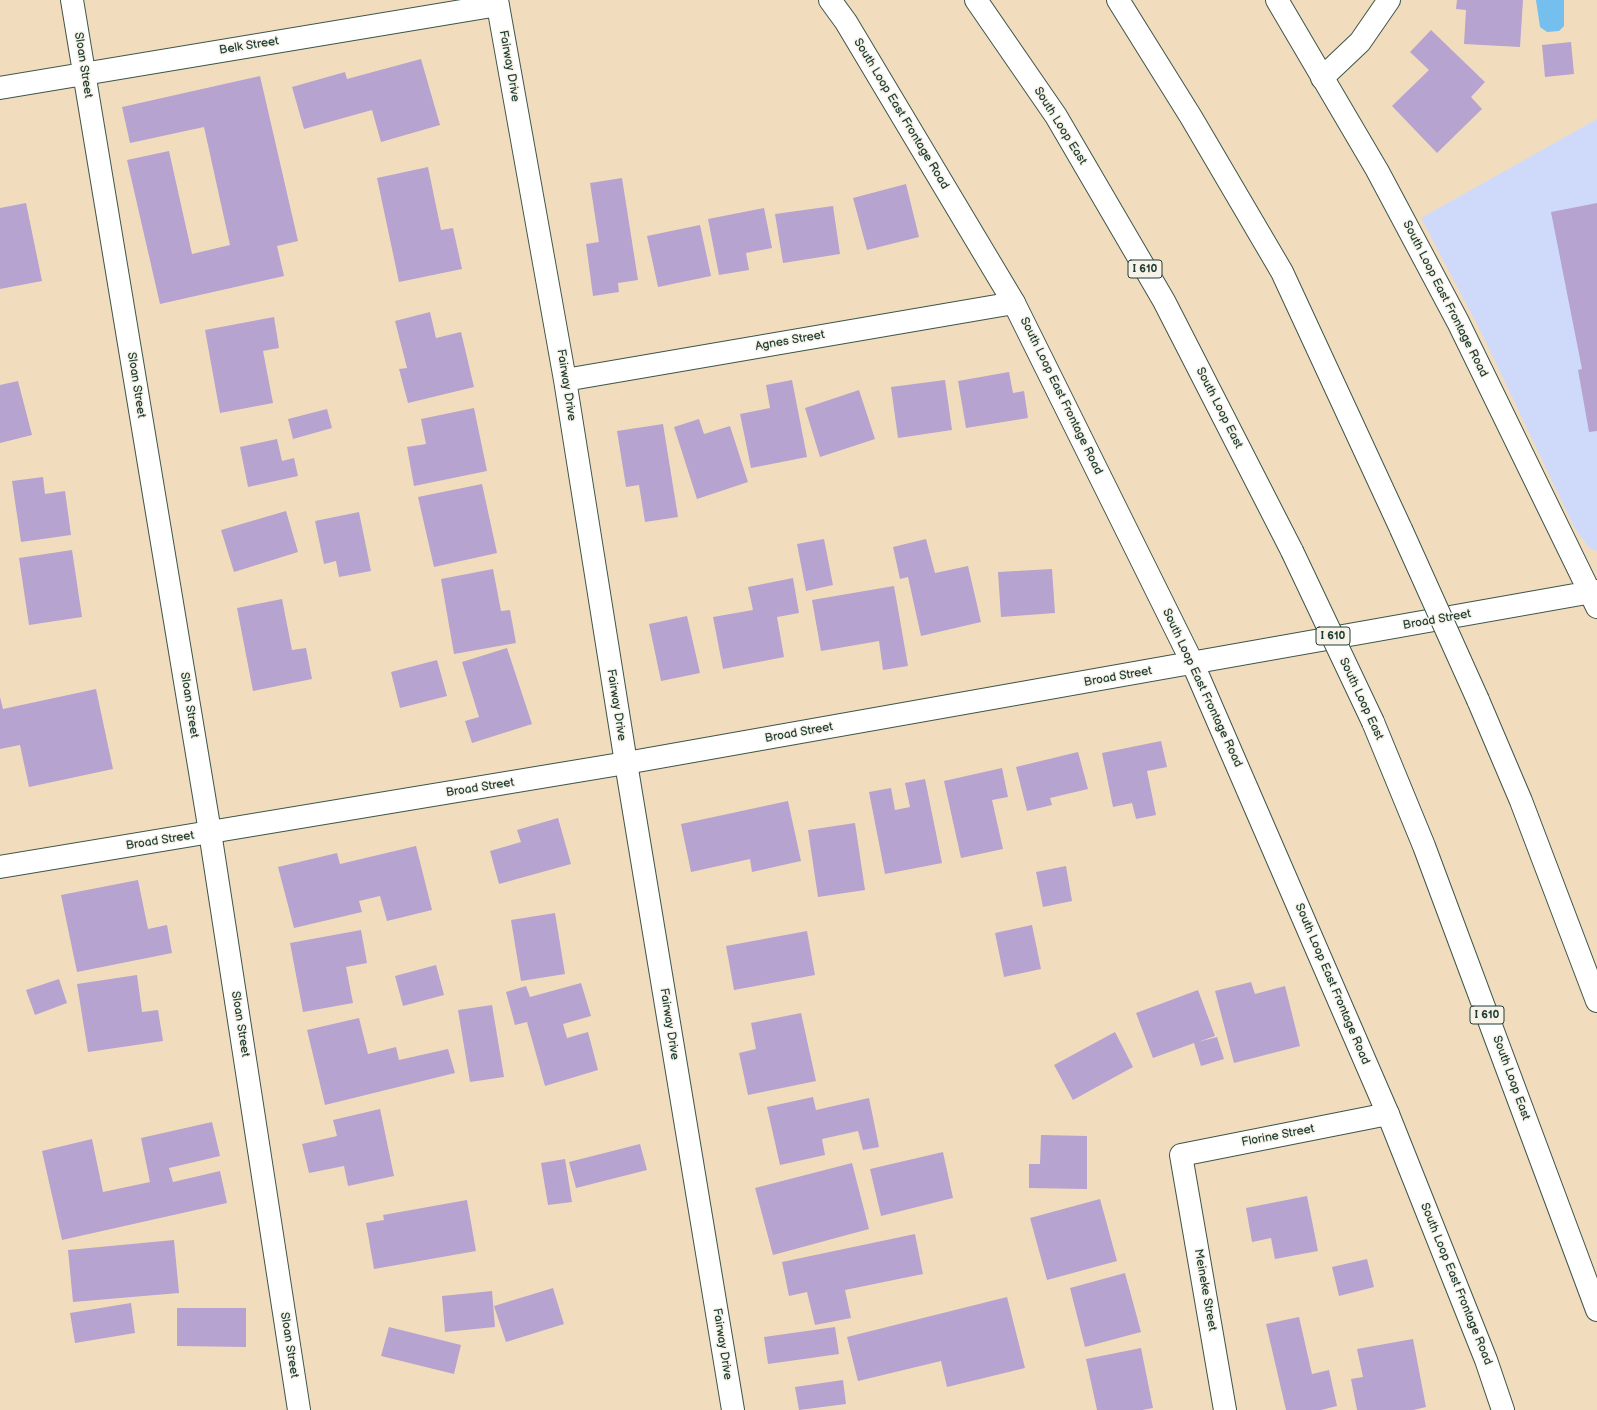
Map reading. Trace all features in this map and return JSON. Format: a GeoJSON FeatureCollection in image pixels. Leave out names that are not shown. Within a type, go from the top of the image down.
{"type":"FeatureCollection","features":[{"type":"Feature","properties":{"kind":"main road","name":"Sloan Street"},"geometry":{"type":"LineString","coordinates":[[72,0],[210,832],[299,1410]]}},
{"type":"Feature","properties":{"kind":"main road","name":"South Loop East Frontage Road"},"geometry":{"type":"LineString","coordinates":[[830,0],[846,22],[1014,303],[1194,664],[1388,1114],[1486,1360],[1503,1410]]}},
{"type":"Feature","properties":{"kind":"main road","name":"South Loop East"},"geometry":{"type":"LineString","coordinates":[[976,0],[1056,116],[1164,301],[1292,551],[1373,722],[1424,846],[1597,1310]]}},
{"type":"Feature","properties":{"kind":"main road"},"geometry":{"type":"LineString","coordinates":[[1118,0],[1191,117],[1282,272],[1478,700],[1521,801],[1597,1001]]}},
{"type":"Feature","properties":{"kind":"main road","name":"South Loop East Frontage Road"},"geometry":{"type":"LineString","coordinates":[[1277,0],[1377,170],[1458,322],[1595,597]]}},
{"type":"Feature","properties":{"kind":"main road"},"geometry":{"type":"LineString","coordinates":[[1322,78],[1360,42],[1389,0]]}},
{"type":"Feature","properties":{"kind":"main road","name":"Belk Street"},"geometry":{"type":"LineString","coordinates":[[0,88],[498,3]]}},
{"type":"Feature","properties":{"kind":"main road","name":"Fairway Drive"},"geometry":{"type":"LineString","coordinates":[[498,3],[565,380],[626,764],[733,1410]]}},
{"type":"Feature","properties":{"kind":"main road","name":"Agnes Street"},"geometry":{"type":"LineString","coordinates":[[565,380],[1014,303]]}},
{"type":"Feature","properties":{"kind":"main road","name":"Broad Street"},"geometry":{"type":"LineString","coordinates":[[0,867],[626,764],[1194,664],[1595,597]]}},
{"type":"Feature","properties":{"kind":"main road","name":"Florine Street"},"geometry":{"type":"LineString","coordinates":[[1184,1170],[1181,1156],[1388,1114]]}},
{"type":"Feature","properties":{"kind":"main road","name":"Meineke Street"},"geometry":{"type":"LineString","coordinates":[[1184,1170],[1225,1410]]}},
{"type":"Feature","properties":{"kind":"shaded area"},"geometry":{"type":"Polygon","coordinates":[[[1597,119],[1597,551],[1589,548],[1574,527],[1482,334],[1421,218],[1597,119]]]}},
{"type":"Feature","properties":{"kind":"water"},"geometry":{"type":"Polygon","coordinates":[[[1536,0],[1564,0],[1564,26],[1559,31],[1547,32],[1540,27],[1536,0]]]}},
{"type":"Feature","properties":{"kind":"building"},"geometry":{"type":"Polygon","coordinates":[[[1457,0],[1523,0],[1520,47],[1464,44],[1466,10],[1456,9],[1457,0]]]}},
{"type":"Feature","properties":{"kind":"building"},"geometry":{"type":"Polygon","coordinates":[[[1431,30],[1485,82],[1471,97],[1482,109],[1437,153],[1392,106],[1429,70],[1410,52],[1431,30]]]}},
{"type":"Feature","properties":{"kind":"building"},"geometry":{"type":"Polygon","coordinates":[[[1571,42],[1574,74],[1545,77],[1542,45],[1571,42]]]}},
{"type":"Feature","properties":{"kind":"building"},"geometry":{"type":"Polygon","coordinates":[[[421,59],[440,125],[381,142],[372,110],[304,129],[292,87],[345,72],[347,79],[421,59]]]}},
{"type":"Feature","properties":{"kind":"building"},"geometry":{"type":"Polygon","coordinates":[[[260,76],[298,241],[277,246],[284,276],[160,304],[127,160],[169,151],[192,254],[230,245],[204,127],[130,143],[122,107],[260,76]]]}},
{"type":"Feature","properties":{"kind":"building"},"geometry":{"type":"Polygon","coordinates":[[[428,167],[441,230],[453,228],[462,269],[399,282],[377,178],[428,167]]]}},
{"type":"Feature","properties":{"kind":"building"},"geometry":{"type":"Polygon","coordinates":[[[622,178],[638,280],[618,283],[619,292],[593,296],[586,244],[599,242],[590,183],[622,178]]]}},
{"type":"Feature","properties":{"kind":"building"},"geometry":{"type":"Polygon","coordinates":[[[906,184],[919,237],[867,250],[853,198],[906,184]]]}},
{"type":"Feature","properties":{"kind":"building"},"geometry":{"type":"Polygon","coordinates":[[[26,203],[42,281],[0,289],[0,208],[26,203]]]}},
{"type":"Feature","properties":{"kind":"building"},"geometry":{"type":"Polygon","coordinates":[[[1597,203],[1597,431],[1589,432],[1578,370],[1582,369],[1551,212],[1597,203]]]}},
{"type":"Feature","properties":{"kind":"building"},"geometry":{"type":"Polygon","coordinates":[[[833,206],[840,254],[783,263],[775,214],[833,206]]]}},
{"type":"Feature","properties":{"kind":"building"},"geometry":{"type":"Polygon","coordinates":[[[764,208],[772,248],[746,253],[749,270],[719,275],[708,219],[764,208]]]}},
{"type":"Feature","properties":{"kind":"building"},"geometry":{"type":"Polygon","coordinates":[[[700,225],[711,276],[658,287],[647,236],[700,225]]]}},
{"type":"Feature","properties":{"kind":"building"},"geometry":{"type":"Polygon","coordinates":[[[430,312],[436,338],[461,332],[474,387],[408,403],[399,369],[407,368],[395,321],[430,312]]]}},
{"type":"Feature","properties":{"kind":"building"},"geometry":{"type":"Polygon","coordinates":[[[274,317],[279,348],[263,351],[273,403],[220,413],[205,330],[274,317]]]}},
{"type":"Feature","properties":{"kind":"building"},"geometry":{"type":"Polygon","coordinates":[[[1009,372],[1013,393],[1024,391],[1028,418],[966,428],[958,381],[1009,372]]]}},
{"type":"Feature","properties":{"kind":"building"},"geometry":{"type":"Polygon","coordinates":[[[792,380],[807,457],[751,468],[740,414],[770,408],[766,385],[792,380]]]}},
{"type":"Feature","properties":{"kind":"building"},"geometry":{"type":"Polygon","coordinates":[[[945,380],[952,430],[898,438],[891,387],[945,380]]]}},
{"type":"Feature","properties":{"kind":"building"},"geometry":{"type":"Polygon","coordinates":[[[18,381],[32,435],[0,443],[0,385],[18,381]]]}},
{"type":"Feature","properties":{"kind":"building"},"geometry":{"type":"Polygon","coordinates":[[[859,390],[875,439],[820,457],[805,408],[859,390]]]}},
{"type":"Feature","properties":{"kind":"building"},"geometry":{"type":"Polygon","coordinates":[[[474,408],[487,471],[414,486],[407,447],[426,444],[421,419],[474,408]]]}},
{"type":"Feature","properties":{"kind":"building"},"geometry":{"type":"Polygon","coordinates":[[[327,409],[332,428],[293,439],[288,419],[327,409]]]}},
{"type":"Feature","properties":{"kind":"building"},"geometry":{"type":"Polygon","coordinates":[[[699,419],[704,434],[730,426],[748,482],[697,499],[674,427],[699,419]]]}},
{"type":"Feature","properties":{"kind":"building"},"geometry":{"type":"Polygon","coordinates":[[[663,424],[678,517],[645,522],[639,485],[626,487],[617,431],[663,424]]]}},
{"type":"Feature","properties":{"kind":"building"},"geometry":{"type":"Polygon","coordinates":[[[277,439],[282,461],[294,458],[298,476],[248,487],[240,447],[277,439]]]}},
{"type":"Feature","properties":{"kind":"building"},"geometry":{"type":"Polygon","coordinates":[[[43,477],[45,494],[65,491],[71,535],[21,542],[12,481],[43,477]]]}},
{"type":"Feature","properties":{"kind":"building"},"geometry":{"type":"Polygon","coordinates":[[[482,484],[497,553],[434,567],[418,497],[482,484]]]}},
{"type":"Feature","properties":{"kind":"building"},"geometry":{"type":"Polygon","coordinates":[[[286,511],[298,552],[234,572],[221,530],[286,511]]]}},
{"type":"Feature","properties":{"kind":"building"},"geometry":{"type":"Polygon","coordinates":[[[359,512],[371,571],[339,577],[336,561],[324,564],[315,521],[359,512]]]}},
{"type":"Feature","properties":{"kind":"building"},"geometry":{"type":"Polygon","coordinates":[[[824,539],[833,585],[806,591],[797,544],[824,539]]]}},
{"type":"Feature","properties":{"kind":"building"},"geometry":{"type":"Polygon","coordinates":[[[926,539],[935,573],[968,566],[981,622],[921,636],[908,577],[900,579],[893,547],[926,539]]]}},
{"type":"Feature","properties":{"kind":"building"},"geometry":{"type":"Polygon","coordinates":[[[72,550],[82,617],[29,625],[19,558],[72,550]]]}},
{"type":"Feature","properties":{"kind":"building"},"geometry":{"type":"Polygon","coordinates":[[[493,569],[501,611],[510,610],[516,643],[454,654],[441,579],[493,569]]]}},
{"type":"Feature","properties":{"kind":"building"},"geometry":{"type":"Polygon","coordinates":[[[1052,569],[1055,613],[1001,617],[998,572],[1052,569]]]}},
{"type":"Feature","properties":{"kind":"building"},"geometry":{"type":"Polygon","coordinates":[[[793,578],[799,613],[777,617],[784,657],[723,669],[713,617],[753,610],[748,587],[793,578]]]}},
{"type":"Feature","properties":{"kind":"building"},"geometry":{"type":"Polygon","coordinates":[[[894,586],[908,666],[883,670],[879,641],[821,651],[812,600],[894,586]]]}},
{"type":"Feature","properties":{"kind":"building"},"geometry":{"type":"Polygon","coordinates":[[[282,599],[292,650],[306,648],[312,679],[253,691],[237,608],[282,599]]]}},
{"type":"Feature","properties":{"kind":"building"},"geometry":{"type":"Polygon","coordinates":[[[687,616],[700,673],[661,681],[649,624],[687,616]]]}},
{"type":"Feature","properties":{"kind":"building"},"geometry":{"type":"Polygon","coordinates":[[[507,648],[532,724],[472,743],[465,721],[479,717],[462,662],[507,648]]]}},
{"type":"Feature","properties":{"kind":"building"},"geometry":{"type":"Polygon","coordinates":[[[437,660],[447,696],[400,708],[391,672],[437,660]]]}},
{"type":"Feature","properties":{"kind":"building"},"geometry":{"type":"Polygon","coordinates":[[[96,689],[113,769],[29,787],[20,745],[0,749],[0,697],[3,709],[96,689]]]}},
{"type":"Feature","properties":{"kind":"building"},"geometry":{"type":"Polygon","coordinates":[[[1161,741],[1167,767],[1147,771],[1156,815],[1136,819],[1132,803],[1113,807],[1102,753],[1161,741]]]}},
{"type":"Feature","properties":{"kind":"building"},"geometry":{"type":"Polygon","coordinates":[[[1078,752],[1088,789],[1050,798],[1052,805],[1027,811],[1016,767],[1078,752]]]}},
{"type":"Feature","properties":{"kind":"building"},"geometry":{"type":"Polygon","coordinates":[[[1002,768],[1008,797],[992,800],[1003,849],[961,858],[944,781],[1002,768]]]}},
{"type":"Feature","properties":{"kind":"building"},"geometry":{"type":"Polygon","coordinates":[[[925,779],[942,863],[885,874],[869,792],[891,788],[895,810],[910,807],[905,783],[925,779]]]}},
{"type":"Feature","properties":{"kind":"building"},"geometry":{"type":"Polygon","coordinates":[[[788,801],[801,861],[752,872],[750,859],[691,872],[681,824],[788,801]]]}},
{"type":"Feature","properties":{"kind":"building"},"geometry":{"type":"Polygon","coordinates":[[[558,818],[571,864],[499,884],[490,851],[521,842],[517,830],[558,818]]]}},
{"type":"Feature","properties":{"kind":"building"},"geometry":{"type":"Polygon","coordinates":[[[855,823],[865,890],[818,897],[808,830],[855,823]]]}},
{"type":"Feature","properties":{"kind":"building"},"geometry":{"type":"Polygon","coordinates":[[[416,846],[432,910],[387,921],[380,896],[359,901],[362,912],[294,928],[278,867],[337,853],[340,864],[416,846]]]}},
{"type":"Feature","properties":{"kind":"building"},"geometry":{"type":"Polygon","coordinates":[[[1066,866],[1072,901],[1043,907],[1036,872],[1066,866]]]}},
{"type":"Feature","properties":{"kind":"building"},"geometry":{"type":"Polygon","coordinates":[[[138,880],[148,929],[167,925],[172,953],[77,972],[61,895],[138,880]]]}},
{"type":"Feature","properties":{"kind":"building"},"geometry":{"type":"Polygon","coordinates":[[[555,913],[565,974],[521,981],[511,920],[555,913]]]}},
{"type":"Feature","properties":{"kind":"building"},"geometry":{"type":"Polygon","coordinates":[[[1032,925],[1041,969],[1004,977],[995,933],[1032,925]]]}},
{"type":"Feature","properties":{"kind":"building"},"geometry":{"type":"Polygon","coordinates":[[[361,930],[367,963],[346,967],[353,1003],[303,1012],[290,943],[361,930]]]}},
{"type":"Feature","properties":{"kind":"building"},"geometry":{"type":"Polygon","coordinates":[[[807,931],[815,975],[734,990],[726,946],[807,931]]]}},
{"type":"Feature","properties":{"kind":"building"},"geometry":{"type":"Polygon","coordinates":[[[436,965],[444,995],[403,1006],[395,976],[436,965]]]}},
{"type":"Feature","properties":{"kind":"building"},"geometry":{"type":"Polygon","coordinates":[[[137,975],[142,1012],[158,1010],[163,1041],[88,1052],[77,984],[137,975]]]}},
{"type":"Feature","properties":{"kind":"building"},"geometry":{"type":"Polygon","coordinates":[[[59,979],[67,1003],[35,1015],[26,990],[59,979]]]}},
{"type":"Feature","properties":{"kind":"building"},"geometry":{"type":"Polygon","coordinates":[[[1251,982],[1255,994],[1285,986],[1300,1046],[1234,1063],[1215,991],[1251,982]]]}},
{"type":"Feature","properties":{"kind":"building"},"geometry":{"type":"Polygon","coordinates":[[[581,983],[591,1016],[563,1024],[567,1038],[588,1032],[598,1070],[545,1086],[527,1022],[515,1025],[506,992],[526,986],[530,997],[581,983]]]}},
{"type":"Feature","properties":{"kind":"building"},"geometry":{"type":"Polygon","coordinates":[[[1198,990],[1215,1036],[1198,1042],[1217,1037],[1224,1059],[1201,1066],[1194,1043],[1153,1058],[1136,1013],[1198,990]]]}},
{"type":"Feature","properties":{"kind":"building"},"geometry":{"type":"Polygon","coordinates":[[[492,1005],[504,1077],[470,1082],[458,1010],[492,1005]]]}},
{"type":"Feature","properties":{"kind":"building"},"geometry":{"type":"Polygon","coordinates":[[[801,1013],[816,1081],[748,1095],[739,1053],[756,1049],[751,1023],[801,1013]]]}},
{"type":"Feature","properties":{"kind":"building"},"geometry":{"type":"Polygon","coordinates":[[[359,1018],[368,1054],[396,1047],[399,1060],[448,1049],[455,1073],[325,1105],[307,1030],[359,1018]]]}},
{"type":"Feature","properties":{"kind":"building"},"geometry":{"type":"Polygon","coordinates":[[[1115,1032],[1133,1067],[1073,1100],[1054,1065],[1115,1032]]]}},
{"type":"Feature","properties":{"kind":"building"},"geometry":{"type":"Polygon","coordinates":[[[813,1097],[816,1110],[869,1098],[879,1147],[863,1150],[858,1131],[822,1139],[825,1155],[780,1165],[767,1107],[813,1097]]]}},
{"type":"Feature","properties":{"kind":"building"},"geometry":{"type":"Polygon","coordinates":[[[380,1109],[394,1176],[348,1186],[344,1166],[309,1173],[302,1144],[337,1136],[333,1120],[380,1109]]]}},
{"type":"Feature","properties":{"kind":"building"},"geometry":{"type":"Polygon","coordinates":[[[212,1122],[220,1156],[169,1168],[173,1182],[220,1171],[227,1203],[62,1240],[42,1151],[92,1139],[103,1192],[150,1182],[141,1138],[212,1122]]]}},
{"type":"Feature","properties":{"kind":"building"},"geometry":{"type":"Polygon","coordinates":[[[1041,1135],[1087,1136],[1087,1189],[1029,1188],[1029,1164],[1040,1164],[1041,1135]]]}},
{"type":"Feature","properties":{"kind":"building"},"geometry":{"type":"Polygon","coordinates":[[[640,1144],[647,1170],[576,1188],[569,1162],[640,1144]]]}},
{"type":"Feature","properties":{"kind":"building"},"geometry":{"type":"Polygon","coordinates":[[[943,1152],[953,1198],[881,1216],[870,1169],[943,1152]]]}},
{"type":"Feature","properties":{"kind":"building"},"geometry":{"type":"Polygon","coordinates":[[[565,1159],[572,1202],[548,1205],[541,1163],[565,1159]]]}},
{"type":"Feature","properties":{"kind":"building"},"geometry":{"type":"Polygon","coordinates":[[[852,1163],[869,1229],[773,1255],[755,1188],[852,1163]]]}},
{"type":"Feature","properties":{"kind":"building"},"geometry":{"type":"Polygon","coordinates":[[[1307,1196],[1318,1251],[1275,1259],[1271,1238],[1252,1242],[1246,1208],[1307,1196]]]}},
{"type":"Feature","properties":{"kind":"building"},"geometry":{"type":"Polygon","coordinates":[[[1100,1199],[1117,1261],[1047,1280],[1030,1218],[1100,1199]]]}},
{"type":"Feature","properties":{"kind":"building"},"geometry":{"type":"Polygon","coordinates":[[[467,1200],[476,1251],[374,1269],[366,1223],[384,1220],[383,1215],[467,1200]]]}},
{"type":"Feature","properties":{"kind":"building"},"geometry":{"type":"Polygon","coordinates":[[[915,1234],[923,1274],[845,1290],[851,1318],[815,1325],[807,1292],[789,1296],[782,1262],[915,1234]]]}},
{"type":"Feature","properties":{"kind":"building"},"geometry":{"type":"Polygon","coordinates":[[[174,1240],[179,1293],[73,1302],[68,1250],[174,1240]]]}},
{"type":"Feature","properties":{"kind":"building"},"geometry":{"type":"Polygon","coordinates":[[[1367,1259],[1374,1287],[1339,1296],[1332,1267],[1367,1259]]]}},
{"type":"Feature","properties":{"kind":"building"},"geometry":{"type":"Polygon","coordinates":[[[1125,1273],[1141,1332],[1085,1347],[1070,1288],[1125,1273]]]}},
{"type":"Feature","properties":{"kind":"building"},"geometry":{"type":"Polygon","coordinates":[[[553,1288],[564,1324],[506,1342],[494,1306],[553,1288]]]}},
{"type":"Feature","properties":{"kind":"building"},"geometry":{"type":"Polygon","coordinates":[[[492,1291],[495,1327],[445,1332],[442,1296],[492,1291]]]}},
{"type":"Feature","properties":{"kind":"building"},"geometry":{"type":"Polygon","coordinates":[[[1007,1297],[1025,1368],[947,1387],[941,1361],[858,1381],[847,1337],[1007,1297]]]}},
{"type":"Feature","properties":{"kind":"building"},"geometry":{"type":"Polygon","coordinates":[[[131,1303],[135,1333],[75,1343],[70,1313],[131,1303]]]}},
{"type":"Feature","properties":{"kind":"building"},"geometry":{"type":"Polygon","coordinates":[[[177,1308],[246,1308],[246,1347],[177,1346],[177,1308]]]}},
{"type":"Feature","properties":{"kind":"building"},"geometry":{"type":"Polygon","coordinates":[[[1299,1317],[1312,1374],[1329,1370],[1337,1406],[1321,1410],[1286,1410],[1266,1324],[1299,1317]]]}},
{"type":"Feature","properties":{"kind":"building"},"geometry":{"type":"Polygon","coordinates":[[[389,1327],[461,1345],[454,1374],[381,1356],[389,1327]]]}},
{"type":"Feature","properties":{"kind":"building"},"geometry":{"type":"Polygon","coordinates":[[[835,1327],[839,1354],[768,1364],[764,1337],[835,1327]]]}},
{"type":"Feature","properties":{"kind":"building"},"geometry":{"type":"Polygon","coordinates":[[[1413,1339],[1426,1407],[1413,1410],[1357,1410],[1351,1379],[1363,1377],[1357,1349],[1413,1339]]]}},
{"type":"Feature","properties":{"kind":"building"},"geometry":{"type":"Polygon","coordinates":[[[1141,1348],[1153,1408],[1142,1410],[1097,1410],[1086,1359],[1141,1348]]]}},
{"type":"Feature","properties":{"kind":"building"},"geometry":{"type":"Polygon","coordinates":[[[843,1380],[846,1404],[799,1410],[795,1387],[843,1380]]]}}]}
